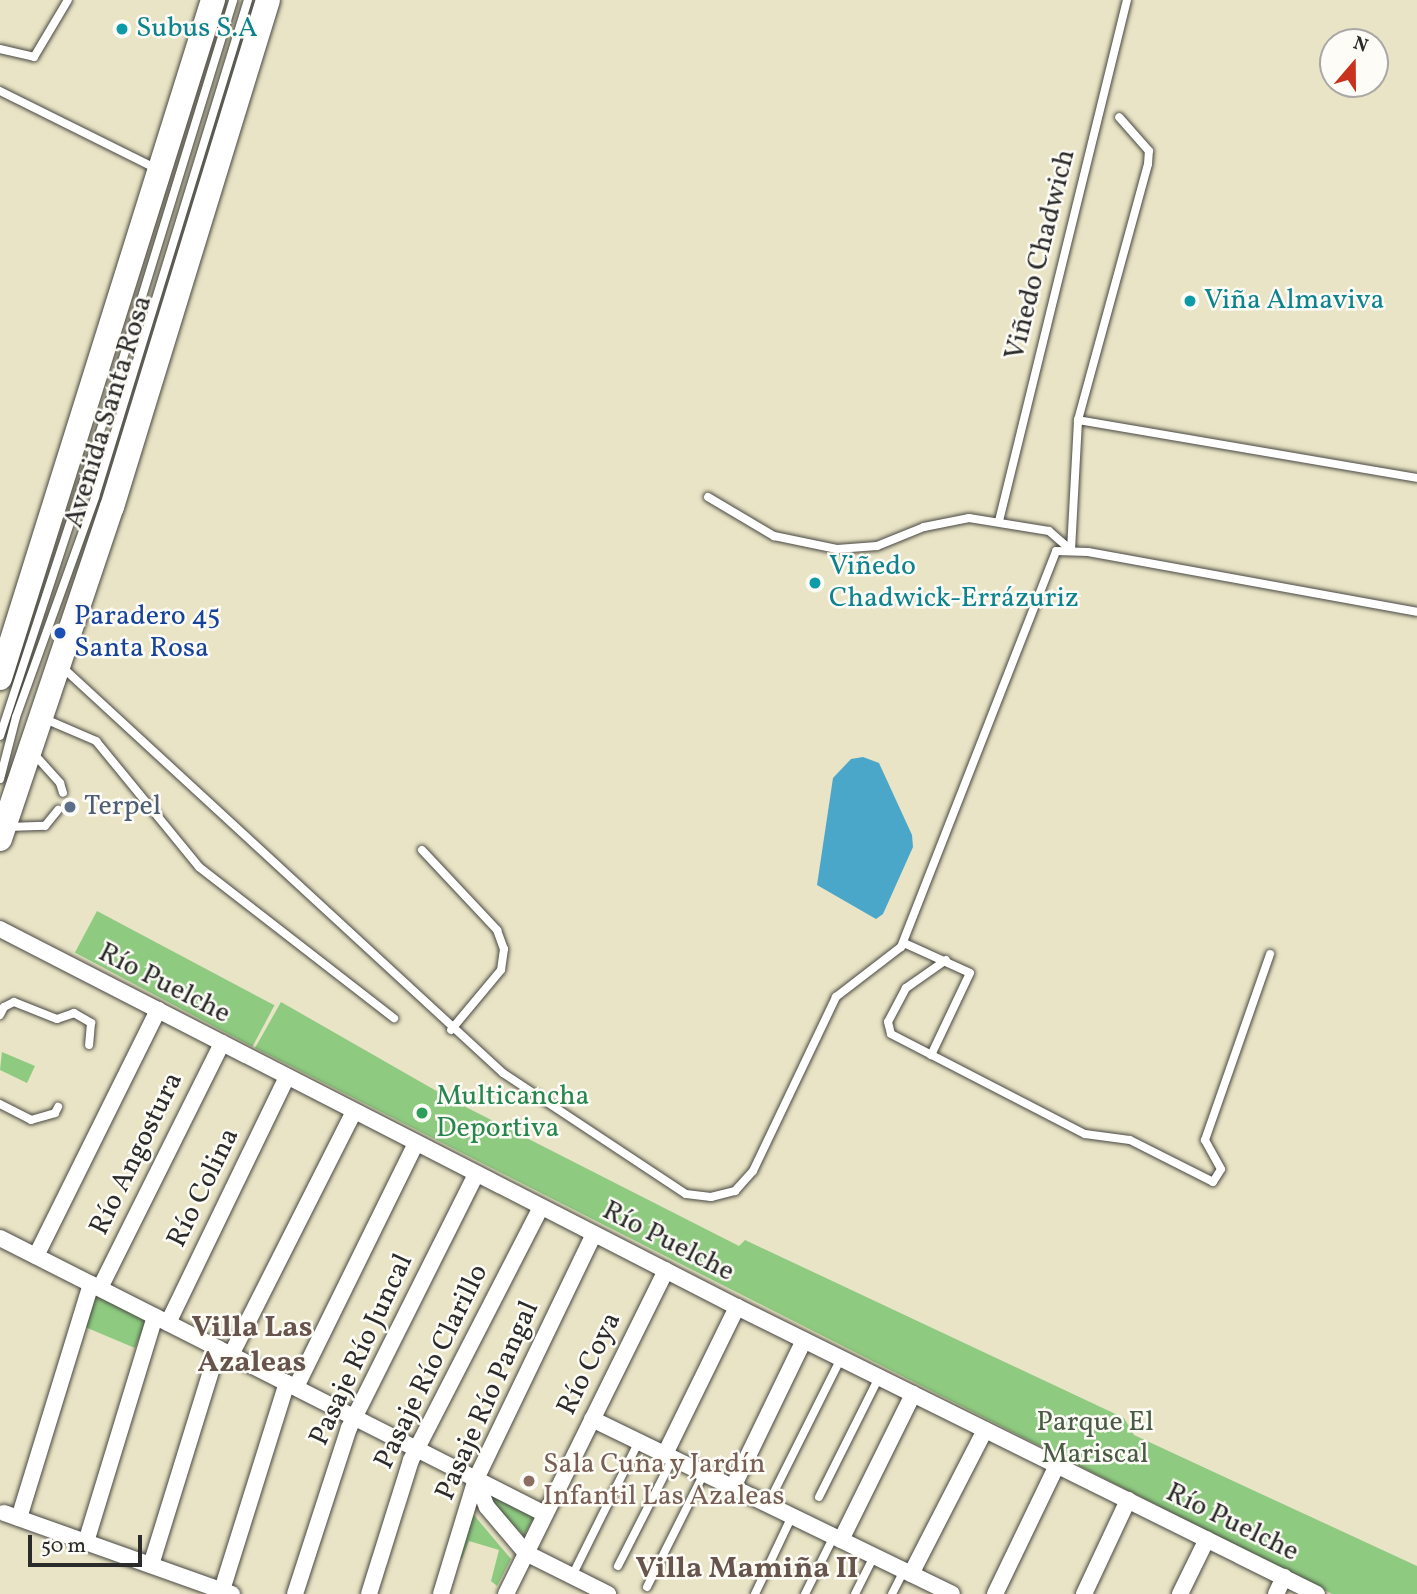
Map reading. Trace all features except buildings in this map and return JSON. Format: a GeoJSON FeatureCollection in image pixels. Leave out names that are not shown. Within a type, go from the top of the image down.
{"type":"FeatureCollection","features":[{"type":"Feature","properties":{"kind":"main road","name":"Avenida Santa Rosa"},"geometry":{"type":"LineString","coordinates":[[0,678],[213,0]]}},
{"type":"Feature","properties":{"kind":"main road","name":"Avenida Santa Rosa"},"geometry":{"type":"LineString","coordinates":[[1,834],[60,665],[268,0]]}},
{"type":"Feature","properties":{"kind":"street","name":"Río Puelche"},"geometry":{"type":"LineString","coordinates":[[0,929],[737,1307],[1317,1594]]}},
{"type":"Feature","properties":{"kind":"street"},"geometry":{"type":"LineString","coordinates":[[36,1256],[158,1010]]}},
{"type":"Feature","properties":{"kind":"street","name":"Río Angostura"},"geometry":{"type":"LineString","coordinates":[[86,1542],[12,1516],[96,1286],[222,1043]]}},
{"type":"Feature","properties":{"kind":"street","name":"Río Colina"},"geometry":{"type":"LineString","coordinates":[[86,1542],[162,1320],[287,1077]]}},
{"type":"Feature","properties":{"kind":"street"},"geometry":{"type":"LineString","coordinates":[[151,1565],[225,1351],[354,1111]]}},
{"type":"Feature","properties":{"kind":"street"},"geometry":{"type":"LineString","coordinates":[[86,1542],[227,1592],[291,1385],[416,1143]]}},
{"type":"Feature","properties":{"kind":"street","name":"Pasaje Río Juncal"},"geometry":{"type":"LineString","coordinates":[[295,1594],[354,1417],[476,1174]]}},
{"type":"Feature","properties":{"kind":"street","name":"Pasaje Río Clarillo"},"geometry":{"type":"LineString","coordinates":[[369,1594],[416,1449],[541,1207]]}},
{"type":"Feature","properties":{"kind":"street","name":"Pasaje Río Pangal"},"geometry":{"type":"LineString","coordinates":[[442,1594],[476,1479],[594,1234]]}},
{"type":"Feature","properties":{"kind":"street"},"geometry":{"type":"LineString","coordinates":[[0,1238],[545,1514]]}},
{"type":"Feature","properties":{"kind":"street","name":"Río Coya"},"geometry":{"type":"LineString","coordinates":[[506,1594],[666,1270]]}},
{"type":"Feature","properties":{"kind":"street"},"geometry":{"type":"LineString","coordinates":[[669,1456],[737,1307]]}},
{"type":"Feature","properties":{"kind":"street"},"geometry":{"type":"LineString","coordinates":[[733,1487],[804,1340]]}},
{"type":"Feature","properties":{"kind":"street"},"geometry":{"type":"LineString","coordinates":[[837,1538],[913,1394]]}},
{"type":"Feature","properties":{"kind":"street"},"geometry":{"type":"LineString","coordinates":[[593,1419],[908,1572],[942,1592]]}},
{"type":"Feature","properties":{"kind":"street"},"geometry":{"type":"LineString","coordinates":[[908,1572],[985,1430]]}},
{"type":"Feature","properties":{"kind":"street"},"geometry":{"type":"LineString","coordinates":[[995,1594],[1057,1465]]}},
{"type":"Feature","properties":{"kind":"street"},"geometry":{"type":"LineString","coordinates":[[476,1479],[487,1507],[526,1553],[599,1592]]}},
{"type":"Feature","properties":{"kind":"street"},"geometry":{"type":"LineString","coordinates":[[1084,1594],[1129,1500]]}},
{"type":"Feature","properties":{"kind":"street"},"geometry":{"type":"LineString","coordinates":[[1180,1594],[1207,1539]]}},
{"type":"Feature","properties":{"kind":"street"},"geometry":{"type":"LineString","coordinates":[[1276,1594],[1284,1577]]}},
{"type":"Feature","properties":{"kind":"lane"},"geometry":{"type":"LineString","coordinates":[[0,49],[34,57],[68,0]]}},
{"type":"Feature","properties":{"kind":"lane"},"geometry":{"type":"LineString","coordinates":[[0,736],[90,465],[233,0]]}},
{"type":"Feature","properties":{"kind":"lane"},"geometry":{"type":"LineString","coordinates":[[0,779],[33,668],[96,497],[248,0]]}},
{"type":"Feature","properties":{"kind":"lane","name":"Viñedo Chadwich"},"geometry":{"type":"LineString","coordinates":[[999,521],[1127,0]]}},
{"type":"Feature","properties":{"kind":"lane"},"geometry":{"type":"LineString","coordinates":[[0,92],[160,170]]}},
{"type":"Feature","properties":{"kind":"lane"},"geometry":{"type":"LineString","coordinates":[[1071,550],[1078,420],[1148,164],[1149,152],[1119,117]]}},
{"type":"Feature","properties":{"kind":"lane"},"geometry":{"type":"LineString","coordinates":[[1078,420],[1417,478]]}},
{"type":"Feature","properties":{"kind":"lane"},"geometry":{"type":"LineString","coordinates":[[708,497],[774,536],[837,549],[877,546],[950,519],[999,521],[1049,531],[1071,550]]}},
{"type":"Feature","properties":{"kind":"lane"},"geometry":{"type":"LineString","coordinates":[[60,665],[451,1030],[503,1073],[686,1194],[721,1195],[734,1191],[753,1171],[836,998],[904,943],[1047,564],[1056,551],[1071,550],[1417,612]]}},
{"type":"Feature","properties":{"kind":"lane"},"geometry":{"type":"LineString","coordinates":[[42,718],[96,741],[199,867],[394,1018]]}},
{"type":"Feature","properties":{"kind":"lane"},"geometry":{"type":"LineString","coordinates":[[31,750],[60,783],[63,793]]}},
{"type":"Feature","properties":{"kind":"lane"},"geometry":{"type":"LineString","coordinates":[[1,834],[45,826],[58,810]]}},
{"type":"Feature","properties":{"kind":"lane"},"geometry":{"type":"LineString","coordinates":[[422,850],[497,930],[504,949],[501,970],[451,1030]]}},
{"type":"Feature","properties":{"kind":"lane"},"geometry":{"type":"LineString","coordinates":[[904,943],[965,968],[969,977],[931,1055]]}},
{"type":"Feature","properties":{"kind":"lane"},"geometry":{"type":"LineString","coordinates":[[946,960],[915,979],[888,1022],[891,1034],[1085,1134],[1130,1140],[1213,1182],[1221,1168],[1205,1140],[1269,954]]}},
{"type":"Feature","properties":{"kind":"lane"},"geometry":{"type":"LineString","coordinates":[[1,1009],[14,1002],[57,1019],[74,1013],[91,1023],[89,1045]]}},
{"type":"Feature","properties":{"kind":"lane"},"geometry":{"type":"LineString","coordinates":[[0,1104],[31,1120],[55,1113],[58,1107]]}},
{"type":"Feature","properties":{"kind":"lane"},"geometry":{"type":"LineString","coordinates":[[768,1504],[841,1358]]}},
{"type":"Feature","properties":{"kind":"lane"},"geometry":{"type":"LineString","coordinates":[[819,1497],[879,1377]]}},
{"type":"Feature","properties":{"kind":"lane"},"geometry":{"type":"LineString","coordinates":[[572,1576],[639,1441]]}},
{"type":"Feature","properties":{"kind":"lane"},"geometry":{"type":"LineString","coordinates":[[618,1566],[669,1456]]}},
{"type":"Feature","properties":{"kind":"lane"},"geometry":{"type":"LineString","coordinates":[[648,1587],[704,1473]]}},
{"type":"Feature","properties":{"kind":"lane"},"geometry":{"type":"LineString","coordinates":[[755,1594],[792,1516]]}},
{"type":"Feature","properties":{"kind":"lane"},"geometry":{"type":"LineString","coordinates":[[805,1594],[837,1538]]}},
{"type":"Feature","properties":{"kind":"lane"},"geometry":{"type":"LineString","coordinates":[[855,1594],[874,1556]]}},
{"type":"Feature","properties":{"kind":"lane"},"geometry":{"type":"LineString","coordinates":[[892,1594],[908,1572]]}},
{"type":"Feature","properties":{"kind":"green space"},"geometry":{"type":"Polygon","coordinates":[[[97,911],[274,1005],[252,1047],[75,952],[97,911]]]}},
{"type":"Feature","properties":{"kind":"green space","name":"Parque El Mariscal"},"geometry":{"type":"Polygon","coordinates":[[[281,1002],[454,1101],[739,1246],[745,1240],[1124,1418],[1134,1435],[1417,1566],[1417,1594],[1332,1594],[255,1048],[281,1002]]]}},
{"type":"Feature","properties":{"kind":"green space"},"geometry":{"type":"Polygon","coordinates":[[[2,1052],[35,1066],[27,1083],[0,1070],[2,1052]]]}},
{"type":"Feature","properties":{"kind":"green space"},"geometry":{"type":"Polygon","coordinates":[[[94,1296],[147,1319],[135,1348],[81,1325],[94,1296]]]}},
{"type":"Feature","properties":{"kind":"green space"},"geometry":{"type":"Polygon","coordinates":[[[491,1495],[535,1515],[524,1536],[491,1501],[491,1495]]]}},
{"type":"Feature","properties":{"kind":"green space"},"geometry":{"type":"Polygon","coordinates":[[[473,1514],[511,1559],[497,1586],[491,1581],[499,1550],[469,1541],[462,1559],[456,1557],[473,1514]]]}},
{"type":"Feature","properties":{"kind":"water"},"geometry":{"type":"Polygon","coordinates":[[[863,757],[879,763],[912,835],[913,847],[883,914],[876,919],[817,885],[833,778],[851,759],[863,757]]]}},
{"type":"Feature","properties":{"kind":"place","name":"Subus S.A"},"geometry":{"type":"Point","coordinates":[122,29]}},
{"type":"Feature","properties":{"kind":"place","name":"Viña Almaviva"},"geometry":{"type":"Point","coordinates":[1190,301]}},
{"type":"Feature","properties":{"kind":"place","name":"Viñedo Chadwick-Errázuriz"},"geometry":{"type":"Point","coordinates":[815,583]}},
{"type":"Feature","properties":{"kind":"place","name":"Paradero 45 Santa Rosa"},"geometry":{"type":"Point","coordinates":[60,633]}},
{"type":"Feature","properties":{"kind":"place","name":"Terpel"},"geometry":{"type":"Point","coordinates":[70,807]}},
{"type":"Feature","properties":{"kind":"place","name":"Multicancha Deportiva"},"geometry":{"type":"Point","coordinates":[422,1113]}},
{"type":"Feature","properties":{"kind":"place","name":"Sala Cuna y Jardín Infantil Las Azaleas"},"geometry":{"type":"Point","coordinates":[529,1481]}},
{"type":"Feature","properties":{"kind":"district","name":"Villa Las Azaleas"},"geometry":{"type":"Point","coordinates":[252,1345]}},
{"type":"Feature","properties":{"kind":"district","name":"Villa Mamiña II"},"geometry":{"type":"Point","coordinates":[747,1569]}}]}
